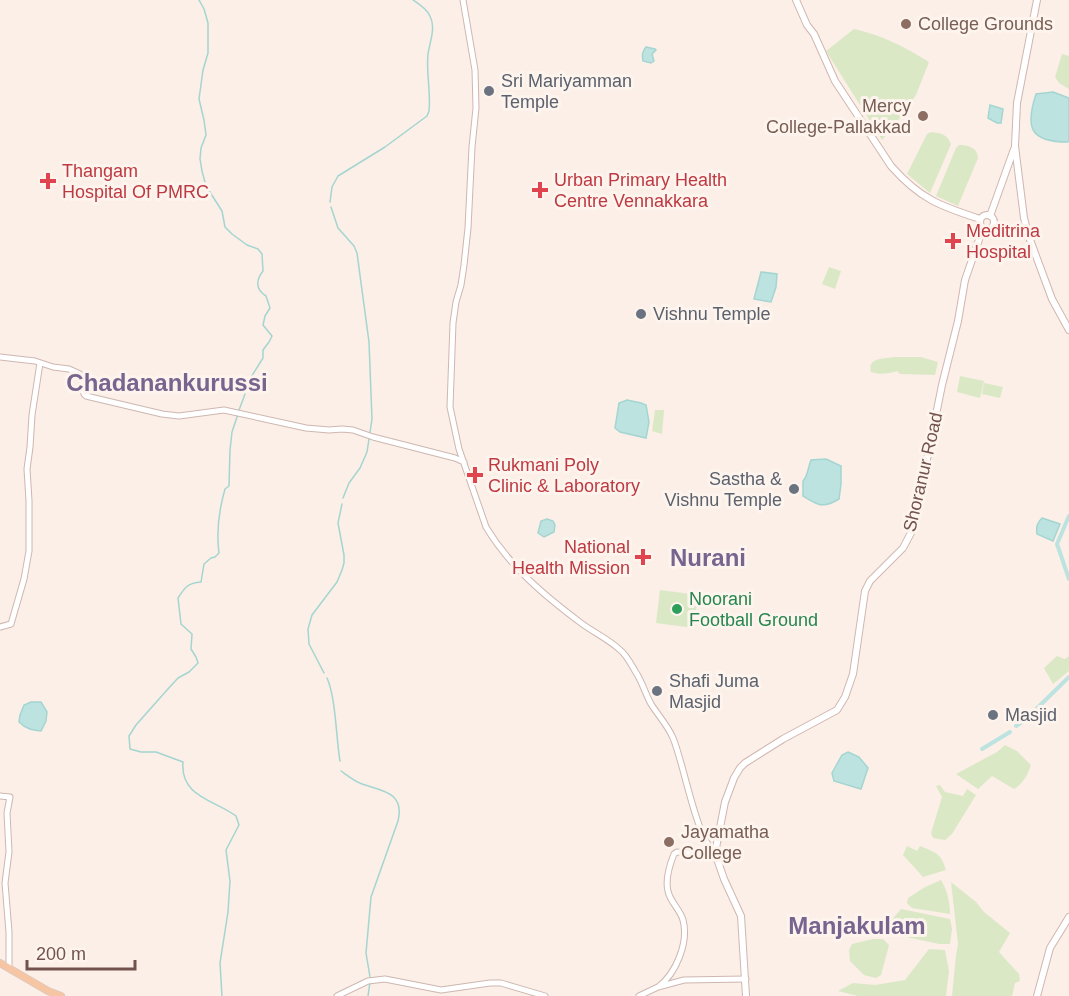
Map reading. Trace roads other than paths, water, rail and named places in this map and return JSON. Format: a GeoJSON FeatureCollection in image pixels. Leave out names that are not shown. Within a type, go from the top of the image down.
{"type":"FeatureCollection","features":[{"type":"Feature","properties":{"kind":"main road"},"geometry":{"type":"LineString","coordinates":[[796,0],[835,81],[891,166],[931,201],[980,219],[983,216],[990,216]]}},
{"type":"Feature","properties":{"kind":"main road"},"geometry":{"type":"LineString","coordinates":[[1037,0],[1017,103],[1015,146],[1024,218],[1029,237],[1052,299],[1069,330]]}},
{"type":"Feature","properties":{"kind":"main road"},"geometry":{"type":"LineString","coordinates":[[990,216],[1015,146]]}},
{"type":"Feature","properties":{"kind":"main road"},"geometry":{"type":"LineString","coordinates":[[990,216],[993,219],[993,226]]}},
{"type":"Feature","properties":{"kind":"main road"},"geometry":{"type":"LineString","coordinates":[[980,219],[983,228],[990,229],[993,226],[1029,237]]}},
{"type":"Feature","properties":{"kind":"main road","name":"Shoranur Road"},"geometry":{"type":"LineString","coordinates":[[714,849],[725,802],[740,768],[760,752],[837,710],[845,697],[853,674],[865,591],[870,581],[903,548],[913,529],[965,280],[983,228]]}},
{"type":"Feature","properties":{"kind":"main road"},"geometry":{"type":"LineString","coordinates":[[714,849],[741,916],[745,996]]}},
{"type":"Feature","properties":{"kind":"main road"},"geometry":{"type":"LineString","coordinates":[[1037,996],[1050,948],[1069,917]]}},
{"type":"Feature","properties":{"kind":"main road"},"geometry":{"type":"LineString","coordinates":[[0,963],[61,996]]}},
{"type":"Feature","properties":{"kind":"street"},"geometry":{"type":"LineString","coordinates":[[463,0],[475,70],[477,108],[464,265],[453,323],[450,407],[459,449],[486,527],[511,563],[555,604],[621,650],[672,737],[705,840],[714,849],[702,854],[681,852],[674,854],[667,890],[682,918],[684,940],[675,966],[666,980],[658,987]]}},
{"type":"Feature","properties":{"kind":"street"},"geometry":{"type":"LineString","coordinates":[[0,357],[34,361],[69,369],[80,374],[86,396],[154,412],[178,416],[224,410],[290,426],[353,430],[464,462]]}},
{"type":"Feature","properties":{"kind":"street"},"geometry":{"type":"LineString","coordinates":[[0,627],[11,624],[27,568],[30,521],[27,469],[40,363]]}},
{"type":"Feature","properties":{"kind":"street"},"geometry":{"type":"LineString","coordinates":[[0,796],[10,797],[7,813],[9,852],[5,883],[9,968]]}},
{"type":"Feature","properties":{"kind":"street"},"geometry":{"type":"LineString","coordinates":[[639,996],[658,987],[684,980],[744,979]]}},
{"type":"Feature","properties":{"kind":"street"},"geometry":{"type":"LineString","coordinates":[[337,996],[370,981],[394,980],[441,990],[501,983],[545,996]]}},
{"type":"Feature","properties":{"kind":"water"},"geometry":{"type":"Polygon","coordinates":[[[646,47],[656,50],[652,54],[654,61],[651,63],[643,61],[646,47]]]}},
{"type":"Feature","properties":{"kind":"water"},"geometry":{"type":"Polygon","coordinates":[[[1053,92],[1069,98],[1068,142],[1038,136],[1031,124],[1036,94],[1053,92]]]}},
{"type":"Feature","properties":{"kind":"water"},"geometry":{"type":"Polygon","coordinates":[[[990,105],[1003,109],[1001,123],[988,118],[990,105]]]}},
{"type":"Feature","properties":{"kind":"water"},"geometry":{"type":"Polygon","coordinates":[[[761,272],[777,274],[771,302],[754,299],[761,272]]]}},
{"type":"Feature","properties":{"kind":"water"},"geometry":{"type":"Polygon","coordinates":[[[627,400],[646,405],[649,422],[646,438],[620,432],[615,428],[619,403],[627,400]]]}},
{"type":"Feature","properties":{"kind":"water"},"geometry":{"type":"Polygon","coordinates":[[[826,459],[841,466],[841,484],[839,499],[820,505],[803,496],[803,481],[811,460],[826,459]]]}},
{"type":"Feature","properties":{"kind":"water"},"geometry":{"type":"Polygon","coordinates":[[[1042,518],[1060,524],[1053,541],[1037,534],[1037,525],[1042,518]]]}},
{"type":"Feature","properties":{"kind":"water"},"geometry":{"type":"Polygon","coordinates":[[[547,519],[553,521],[554,532],[544,537],[538,533],[541,521],[547,519]]]}},
{"type":"Feature","properties":{"kind":"water"},"geometry":{"type":"Polygon","coordinates":[[[41,702],[47,712],[41,731],[29,729],[19,722],[24,705],[41,702]]]}},
{"type":"Feature","properties":{"kind":"water"},"geometry":{"type":"Polygon","coordinates":[[[848,752],[859,757],[868,768],[861,789],[834,781],[832,773],[842,755],[848,752]]]}},
{"type":"Feature","properties":{"kind":"waterway"},"geometry":{"type":"LineString","coordinates":[[199,0],[208,23],[208,53],[199,99],[206,135],[201,148],[202,171],[206,186],[222,211],[225,227],[262,254],[263,271],[258,287],[266,296],[270,308],[263,325],[272,336],[263,350],[263,358],[248,382],[239,410]]}},
{"type":"Feature","properties":{"kind":"waterway"},"geometry":{"type":"LineString","coordinates":[[330,202],[332,187],[338,176],[385,147],[427,116],[429,111],[428,54],[433,25],[427,11],[413,0]]}},
{"type":"Feature","properties":{"kind":"waterway"},"geometry":{"type":"LineString","coordinates":[[331,207],[338,228],[354,246],[357,253],[369,342],[372,419],[367,452],[343,498]]}},
{"type":"Feature","properties":{"kind":"waterway"},"geometry":{"type":"LineString","coordinates":[[222,996],[220,963],[230,881],[226,850],[239,825],[236,816],[193,790],[187,783],[183,762],[156,752],[130,749],[129,736],[178,678],[198,663],[191,649],[192,634],[181,624],[178,598],[187,586],[201,582],[204,564],[219,553],[220,513],[225,489],[229,486],[232,432],[238,414]]}},
{"type":"Feature","properties":{"kind":"waterway"},"geometry":{"type":"LineString","coordinates":[[324,673],[309,644],[308,629],[312,615],[337,582],[344,563],[338,523],[342,504]]}},
{"type":"Feature","properties":{"kind":"waterway"},"geometry":{"type":"LineString","coordinates":[[1069,516],[1057,544],[1069,579]]}},
{"type":"Feature","properties":{"kind":"waterway"},"geometry":{"type":"LineString","coordinates":[[1016,726],[1069,677]]}},
{"type":"Feature","properties":{"kind":"waterway"},"geometry":{"type":"LineString","coordinates":[[327,678],[334,707],[340,761]]}},
{"type":"Feature","properties":{"kind":"waterway"},"geometry":{"type":"LineString","coordinates":[[982,749],[1010,732]]}},
{"type":"Feature","properties":{"kind":"waterway"},"geometry":{"type":"LineString","coordinates":[[341,771],[359,783],[390,794],[395,798],[399,811],[398,821],[371,897],[366,953],[370,977]]}},
{"type":"Feature","properties":{"kind":"waterway"},"geometry":{"type":"LineString","coordinates":[[368,996],[370,982]]}},
{"type":"Feature","properties":{"kind":"place","name":"College Grounds"},"geometry":{"type":"Point","coordinates":[906,24]}},
{"type":"Feature","properties":{"kind":"place","name":"Sri Mariyamman Temple"},"geometry":{"type":"Point","coordinates":[489,91]}},
{"type":"Feature","properties":{"kind":"place","name":"Mercy College-Pallakkad"},"geometry":{"type":"Point","coordinates":[923,116]}},
{"type":"Feature","properties":{"kind":"place","name":"Thangam Hospital Of PMRC"},"geometry":{"type":"Point","coordinates":[48,181]}},
{"type":"Feature","properties":{"kind":"place","name":"Urban Primary Health Centre Vennakkara"},"geometry":{"type":"Point","coordinates":[540,190]}},
{"type":"Feature","properties":{"kind":"place","name":"Meditrina Hospital"},"geometry":{"type":"Point","coordinates":[953,241]}},
{"type":"Feature","properties":{"kind":"place","name":"Vishnu Temple"},"geometry":{"type":"Point","coordinates":[641,314]}},
{"type":"Feature","properties":{"kind":"place","name":"Rukmani Poly Clinic & Laboratory"},"geometry":{"type":"Point","coordinates":[475,475]}},
{"type":"Feature","properties":{"kind":"place","name":"Sastha & Vishnu Temple"},"geometry":{"type":"Point","coordinates":[794,489]}},
{"type":"Feature","properties":{"kind":"place","name":"National Health Mission"},"geometry":{"type":"Point","coordinates":[643,557]}},
{"type":"Feature","properties":{"kind":"place","name":"Noorani Football Ground"},"geometry":{"type":"Point","coordinates":[677,609]}},
{"type":"Feature","properties":{"kind":"place","name":"Shafi Juma Masjid"},"geometry":{"type":"Point","coordinates":[657,691]}},
{"type":"Feature","properties":{"kind":"place","name":"Masjid"},"geometry":{"type":"Point","coordinates":[993,715]}},
{"type":"Feature","properties":{"kind":"place","name":"Jayamatha College"},"geometry":{"type":"Point","coordinates":[669,842]}},
{"type":"Feature","properties":{"kind":"district","name":"Chadanankurussi"},"geometry":{"type":"Point","coordinates":[167,383]}},
{"type":"Feature","properties":{"kind":"district","name":"Nurani"},"geometry":{"type":"Point","coordinates":[708,558]}},
{"type":"Feature","properties":{"kind":"district","name":"Manjakulam"},"geometry":{"type":"Point","coordinates":[857,926]}}]}
